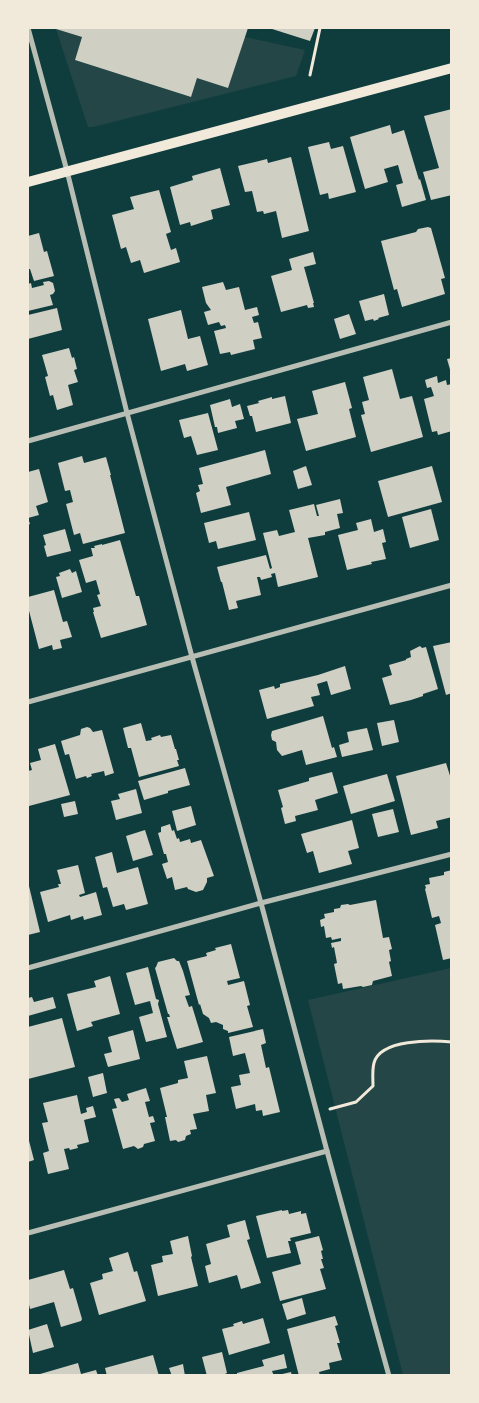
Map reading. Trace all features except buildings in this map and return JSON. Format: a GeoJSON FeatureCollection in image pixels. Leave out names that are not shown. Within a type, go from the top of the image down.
{"type":"FeatureCollection","features":[{"type":"Feature","properties":{"kind":"main road"},"geometry":{"type":"LineString","coordinates":[[28,182],[452,68]]}},
{"type":"Feature","properties":{"kind":"street"},"geometry":{"type":"LineString","coordinates":[[28,28],[67,171],[126,413],[389,1376]]}},
{"type":"Feature","properties":{"kind":"street"},"geometry":{"type":"LineString","coordinates":[[28,441],[452,322]]}},
{"type":"Feature","properties":{"kind":"street"},"geometry":{"type":"LineString","coordinates":[[28,702],[452,584]]}},
{"type":"Feature","properties":{"kind":"street"},"geometry":{"type":"LineString","coordinates":[[28,968],[261,903],[452,854]]}},
{"type":"Feature","properties":{"kind":"street"},"geometry":{"type":"LineString","coordinates":[[28,1233],[327,1151]]}},
{"type":"Feature","properties":{"kind":"path"},"geometry":{"type":"LineString","coordinates":[[310,75],[320,28]]}},
{"type":"Feature","properties":{"kind":"path"},"geometry":{"type":"LineString","coordinates":[[317,1112],[356,1102],[373,1086],[374,1062],[380,1052],[407,1042],[435,1040],[452,1042]]}},
{"type":"Feature","properties":{"kind":"shaded area"},"geometry":{"type":"Polygon","coordinates":[[[56,29],[82,37],[75,60],[190,97],[197,78],[245,37],[305,50],[296,76],[88,127],[56,29]]]}},
{"type":"Feature","properties":{"kind":"shaded area"},"geometry":{"type":"Polygon","coordinates":[[[451,968],[451,1375],[403,1375],[308,1000],[451,968]]]}}]}
